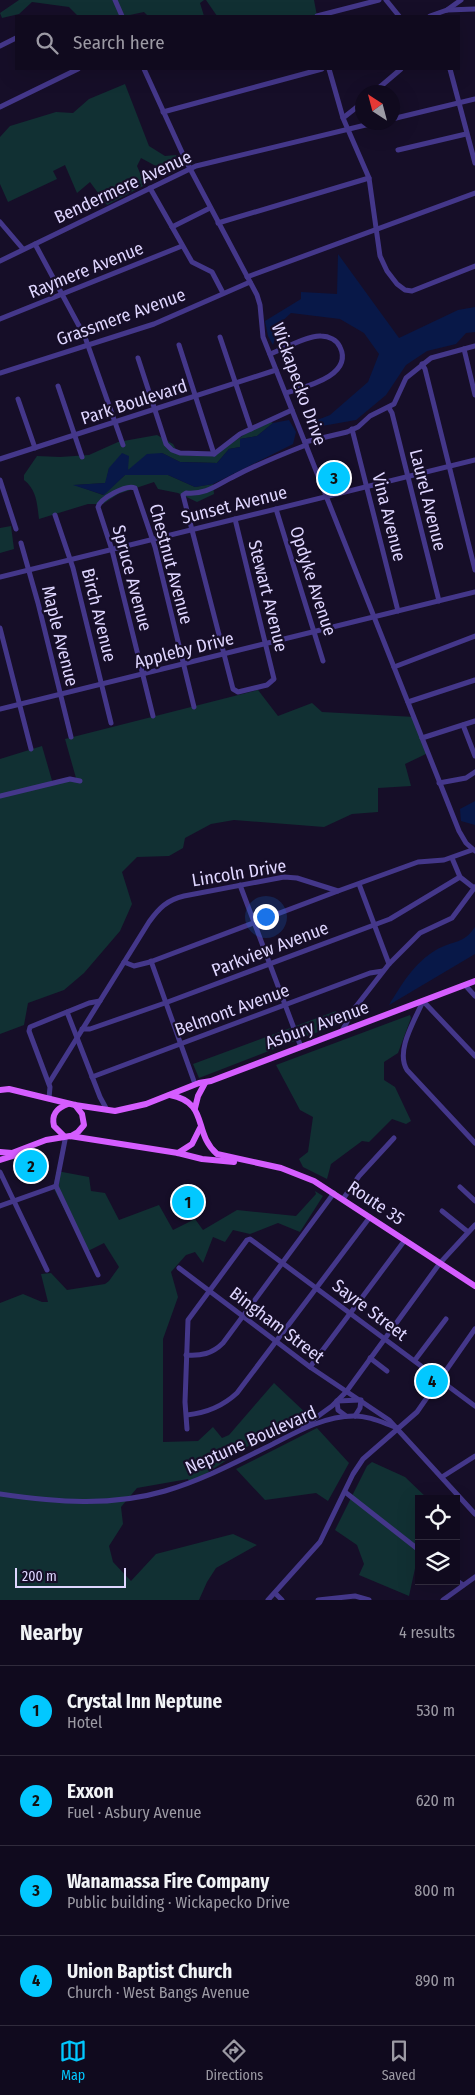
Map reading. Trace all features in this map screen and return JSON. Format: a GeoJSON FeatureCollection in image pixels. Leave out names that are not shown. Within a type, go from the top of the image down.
{"type":"FeatureCollection","features":[{"type":"Feature","properties":{"kind":"main road","name":"Asbury Avenue"},"geometry":{"type":"LineString","coordinates":[[9,1089],[94,1109],[107,1110],[138,1107],[195,1084],[205,1083],[475,981]]}},
{"type":"Feature","properties":{"kind":"main road"},"geometry":{"type":"LineString","coordinates":[[205,1083],[198,1096],[195,1108],[200,1128],[210,1148],[216,1154],[252,1163]]}},
{"type":"Feature","properties":{"kind":"main road"},"geometry":{"type":"LineString","coordinates":[[0,1086],[9,1089]]}},
{"type":"Feature","properties":{"kind":"main road"},"geometry":{"type":"LineString","coordinates":[[0,1090],[9,1089]]}},
{"type":"Feature","properties":{"kind":"main road"},"geometry":{"type":"LineString","coordinates":[[168,1095],[184,1099],[195,1108]]}},
{"type":"Feature","properties":{"kind":"main road"},"geometry":{"type":"LineString","coordinates":[[0,1160],[67,1137],[78,1132],[84,1125],[82,1114],[71,1104],[58,1108],[53,1117],[54,1126],[67,1137]]}},
{"type":"Feature","properties":{"kind":"main road"},"geometry":{"type":"LineString","coordinates":[[178,1153],[192,1144],[200,1128]]}},
{"type":"Feature","properties":{"kind":"main road"},"geometry":{"type":"LineString","coordinates":[[0,1152],[12,1153],[46,1140],[67,1137],[178,1153],[207,1160],[252,1163]]}},
{"type":"Feature","properties":{"kind":"main road","name":"Route 35"},"geometry":{"type":"LineString","coordinates":[[252,1163],[290,1171],[314,1180],[475,1286]]}},
{"type":"Feature","properties":{"kind":"street"},"geometry":{"type":"LineString","coordinates":[[115,0],[122,15]]}},
{"type":"Feature","properties":{"kind":"street"},"geometry":{"type":"LineString","coordinates":[[321,15],[379,0]]}},
{"type":"Feature","properties":{"kind":"street"},"geometry":{"type":"LineString","coordinates":[[386,0],[398,15]]}},
{"type":"Feature","properties":{"kind":"street"},"geometry":{"type":"LineString","coordinates":[[443,13],[461,0]]}},
{"type":"Feature","properties":{"kind":"street"},"geometry":{"type":"LineString","coordinates":[[443,13],[475,9]]}},
{"type":"Feature","properties":{"kind":"street"},"geometry":{"type":"LineString","coordinates":[[0,46],[15,38]]}},
{"type":"Feature","properties":{"kind":"street"},"geometry":{"type":"LineString","coordinates":[[0,107],[74,70]]}},
{"type":"Feature","properties":{"kind":"street","name":"Wickapecko Drive"},"geometry":{"type":"LineString","coordinates":[[144,70],[190,169],[260,305],[262,331],[276,370],[459,831],[474,851]]}},
{"type":"Feature","properties":{"kind":"street"},"geometry":{"type":"LineString","coordinates":[[163,112],[318,70]]}},
{"type":"Feature","properties":{"kind":"street"},"geometry":{"type":"LineString","coordinates":[[329,70],[343,118],[369,178],[378,248],[383,265],[391,277],[405,290],[418,290],[475,266]]}},
{"type":"Feature","properties":{"kind":"street"},"geometry":{"type":"LineString","coordinates":[[382,85],[400,70]]}},
{"type":"Feature","properties":{"kind":"street"},"geometry":{"type":"LineString","coordinates":[[450,70],[475,163]]}},
{"type":"Feature","properties":{"kind":"street"},"geometry":{"type":"LineString","coordinates":[[400,117],[475,99]]}},
{"type":"Feature","properties":{"kind":"street"},"geometry":{"type":"LineString","coordinates":[[343,118],[355,109]]}},
{"type":"Feature","properties":{"kind":"street","name":"Bendermere Avenue"},"geometry":{"type":"LineString","coordinates":[[0,261],[190,169],[355,128]]}},
{"type":"Feature","properties":{"kind":"street"},"geometry":{"type":"LineString","coordinates":[[398,150],[466,134]]}},
{"type":"Feature","properties":{"kind":"street"},"geometry":{"type":"LineString","coordinates":[[218,223],[369,178]]}},
{"type":"Feature","properties":{"kind":"street"},"geometry":{"type":"LineString","coordinates":[[150,188],[192,262],[212,272],[223,293]]}},
{"type":"Feature","properties":{"kind":"street","name":"Grassmere Avenue"},"geometry":{"type":"LineString","coordinates":[[0,373],[154,324],[248,280],[475,193]]}},
{"type":"Feature","properties":{"kind":"street"},"geometry":{"type":"LineString","coordinates":[[172,227],[210,208]]}},
{"type":"Feature","properties":{"kind":"street"},"geometry":{"type":"LineString","coordinates":[[0,222],[23,249]]}},
{"type":"Feature","properties":{"kind":"street"},"geometry":{"type":"LineString","coordinates":[[35,244],[88,345],[123,445]]}},
{"type":"Feature","properties":{"kind":"street","name":"Raymere Avenue"},"geometry":{"type":"LineString","coordinates":[[0,319],[182,246]]}},
{"type":"Feature","properties":{"kind":"street"},"geometry":{"type":"LineString","coordinates":[[270,354],[321,336],[334,340],[340,348],[342,362],[336,372],[286,393]]}},
{"type":"Feature","properties":{"kind":"street"},"geometry":{"type":"LineString","coordinates":[[220,337],[251,429]]}},
{"type":"Feature","properties":{"kind":"street"},"geometry":{"type":"LineString","coordinates":[[178,345],[214,454]]}},
{"type":"Feature","properties":{"kind":"street"},"geometry":{"type":"LineString","coordinates":[[225,654],[184,494],[209,491],[236,475],[306,444],[352,429],[370,416],[394,404],[406,378],[422,364],[433,357],[475,346]]}},
{"type":"Feature","properties":{"kind":"street"},"geometry":{"type":"LineString","coordinates":[[464,349],[475,395]]}},
{"type":"Feature","properties":{"kind":"street"},"geometry":{"type":"LineString","coordinates":[[138,358],[166,444],[172,450],[184,453],[214,454],[236,437],[292,410]]}},
{"type":"Feature","properties":{"kind":"street"},"geometry":{"type":"LineString","coordinates":[[422,364],[425,369],[475,570]]}},
{"type":"Feature","properties":{"kind":"street","name":"Park Boulevard"},"geometry":{"type":"LineString","coordinates":[[0,459],[276,370]]}},
{"type":"Feature","properties":{"kind":"street"},"geometry":{"type":"LineString","coordinates":[[58,386],[82,457]]}},
{"type":"Feature","properties":{"kind":"street"},"geometry":{"type":"LineString","coordinates":[[18,399],[35,448]]}},
{"type":"Feature","properties":{"kind":"street","name":"Laurel Avenue"},"geometry":{"type":"LineString","coordinates":[[389,408],[392,413],[439,601]]}},
{"type":"Feature","properties":{"kind":"street","name":"Vina Avenue"},"geometry":{"type":"LineString","coordinates":[[352,429],[398,611]]}},
{"type":"Feature","properties":{"kind":"street","name":"Sunset Avenue"},"geometry":{"type":"LineString","coordinates":[[0,577],[475,460]]}},
{"type":"Feature","properties":{"kind":"street"},"geometry":{"type":"LineString","coordinates":[[0,480],[16,529]]}},
{"type":"Feature","properties":{"kind":"street","name":"Spruce Avenue"},"geometry":{"type":"LineString","coordinates":[[134,487],[123,488],[98,506],[112,550],[153,716]]}},
{"type":"Feature","properties":{"kind":"street","name":"Chestnut Avenue"},"geometry":{"type":"LineString","coordinates":[[134,487],[153,540],[194,707]]}},
{"type":"Feature","properties":{"kind":"street","name":"Opdyke Avenue"},"geometry":{"type":"LineString","coordinates":[[276,509],[323,661]]}},
{"type":"Feature","properties":{"kind":"street","name":"Birch Avenue"},"geometry":{"type":"LineString","coordinates":[[55,515],[70,560],[111,723]]}},
{"type":"Feature","properties":{"kind":"street","name":"Stewart Avenue"},"geometry":{"type":"LineString","coordinates":[[225,654],[233,689],[238,692],[267,685],[274,679],[235,520]]}},
{"type":"Feature","properties":{"kind":"street","name":"Maple Avenue"},"geometry":{"type":"LineString","coordinates":[[21,543],[30,570],[72,737]]}},
{"type":"Feature","properties":{"kind":"street","name":"Appleby Drive"},"geometry":{"type":"LineString","coordinates":[[0,709],[475,592]]}},
{"type":"Feature","properties":{"kind":"street"},"geometry":{"type":"LineString","coordinates":[[0,628],[31,750]]}},
{"type":"Feature","properties":{"kind":"street"},"geometry":{"type":"LineString","coordinates":[[394,667],[475,636]]}},
{"type":"Feature","properties":{"kind":"street"},"geometry":{"type":"LineString","coordinates":[[408,702],[475,680]]}},
{"type":"Feature","properties":{"kind":"street"},"geometry":{"type":"LineString","coordinates":[[422,738],[475,721]]}},
{"type":"Feature","properties":{"kind":"street"},"geometry":{"type":"LineString","coordinates":[[463,725],[475,756]]}},
{"type":"Feature","properties":{"kind":"street"},"geometry":{"type":"LineString","coordinates":[[439,782],[466,778],[475,772]]}},
{"type":"Feature","properties":{"kind":"street"},"geometry":{"type":"LineString","coordinates":[[0,796],[70,779],[80,781]]}},
{"type":"Feature","properties":{"kind":"street"},"geometry":{"type":"LineString","coordinates":[[124,962],[134,966],[151,962],[418,862],[440,861],[474,851]]}},
{"type":"Feature","properties":{"kind":"street"},"geometry":{"type":"LineString","coordinates":[[342,1031],[354,1009],[389,964],[420,934],[452,918],[475,888],[460,877],[452,858]]}},
{"type":"Feature","properties":{"kind":"street","name":"Lincoln Drive"},"geometry":{"type":"LineString","coordinates":[[78,1038],[156,911],[165,903],[184,896],[290,877],[338,891]]}},
{"type":"Feature","properties":{"kind":"street","name":"Parkview Avenue"},"geometry":{"type":"LineString","coordinates":[[82,1029],[90,1029],[165,1003],[374,925],[404,912],[460,877]]}},
{"type":"Feature","properties":{"kind":"street"},"geometry":{"type":"LineString","coordinates":[[359,884],[389,964]]}},
{"type":"Feature","properties":{"kind":"street"},"geometry":{"type":"LineString","coordinates":[[240,885],[300,1047]]}},
{"type":"Feature","properties":{"kind":"street"},"geometry":{"type":"LineString","coordinates":[[151,962],[195,1084]]}},
{"type":"Feature","properties":{"kind":"street","name":"Belmont Avenue"},"geometry":{"type":"LineString","coordinates":[[92,1077],[370,973],[383,971]]}},
{"type":"Feature","properties":{"kind":"street"},"geometry":{"type":"LineString","coordinates":[[465,985],[475,996]]}},
{"type":"Feature","properties":{"kind":"street"},"geometry":{"type":"LineString","coordinates":[[49,1098],[49,1083],[29,1028],[100,1001]]}},
{"type":"Feature","properties":{"kind":"street"},"geometry":{"type":"LineString","coordinates":[[475,1056],[423,1001],[404,1047],[403,1063],[407,1070],[475,1142]]}},
{"type":"Feature","properties":{"kind":"street"},"geometry":{"type":"LineString","coordinates":[[68,1012],[92,1077],[107,1110]]}},
{"type":"Feature","properties":{"kind":"street"},"geometry":{"type":"LineString","coordinates":[[49,1083],[78,1038]]}},
{"type":"Feature","properties":{"kind":"street"},"geometry":{"type":"LineString","coordinates":[[94,1109],[99,1103],[100,1097]]}},
{"type":"Feature","properties":{"kind":"street"},"geometry":{"type":"LineString","coordinates":[[67,1137],[56,1186],[98,1275]]}},
{"type":"Feature","properties":{"kind":"street"},"geometry":{"type":"LineString","coordinates":[[344,1199],[359,1176],[394,1138]]}},
{"type":"Feature","properties":{"kind":"street"},"geometry":{"type":"LineString","coordinates":[[0,1172],[47,1270]]}},
{"type":"Feature","properties":{"kind":"street"},"geometry":{"type":"LineString","coordinates":[[0,1206],[56,1186]]}},
{"type":"Feature","properties":{"kind":"street"},"geometry":{"type":"LineString","coordinates":[[460,1187],[475,1201]]}},
{"type":"Feature","properties":{"kind":"street"},"geometry":{"type":"LineString","coordinates":[[186,1355],[200,1355],[215,1349],[223,1343],[334,1193]]}},
{"type":"Feature","properties":{"kind":"street"},"geometry":{"type":"LineString","coordinates":[[442,1211],[468,1232]]}},
{"type":"Feature","properties":{"kind":"street"},"geometry":{"type":"LineString","coordinates":[[187,1415],[211,1410],[231,1398],[242,1388],[370,1216]]}},
{"type":"Feature","properties":{"kind":"street"},"geometry":{"type":"LineString","coordinates":[[294,1433],[346,1392],[440,1263],[475,1224]]}},
{"type":"Feature","properties":{"kind":"street","name":"Sayre Street"},"geometry":{"type":"LineString","coordinates":[[209,1291],[247,1240],[252,1239],[475,1406]]}},
{"type":"Feature","properties":{"kind":"street"},"geometry":{"type":"LineString","coordinates":[[310,1367],[405,1240]]}},
{"type":"Feature","properties":{"kind":"street","name":"Bingham Street"},"geometry":{"type":"LineString","coordinates":[[179,1268],[310,1367],[361,1400],[398,1428]]}},
{"type":"Feature","properties":{"kind":"street"},"geometry":{"type":"LineString","coordinates":[[187,1429],[185,1402],[188,1320],[209,1291]]}},
{"type":"Feature","properties":{"kind":"street"},"geometry":{"type":"LineString","coordinates":[[415,1360],[446,1319]]}},
{"type":"Feature","properties":{"kind":"street"},"geometry":{"type":"LineString","coordinates":[[268,1600],[320,1542],[363,1459],[417,1412],[475,1329]]}},
{"type":"Feature","properties":{"kind":"street"},"geometry":{"type":"LineString","coordinates":[[370,1358],[387,1371]]}},
{"type":"Feature","properties":{"kind":"street"},"geometry":{"type":"LineString","coordinates":[[337,1401],[361,1400],[360,1408],[355,1416]]}},
{"type":"Feature","properties":{"kind":"street"},"geometry":{"type":"LineString","coordinates":[[337,1401],[338,1410],[346,1416]]}},
{"type":"Feature","properties":{"kind":"street","name":"Neptune Boulevard"},"geometry":{"type":"LineString","coordinates":[[0,1494],[76,1502],[113,1501],[145,1496],[200,1479],[294,1433],[326,1420],[355,1416],[374,1419],[398,1428],[475,1514]]}},
{"type":"Feature","properties":{"kind":"street"},"geometry":{"type":"LineString","coordinates":[[442,1477],[475,1456]]}},
{"type":"Feature","properties":{"kind":"street"},"geometry":{"type":"LineString","coordinates":[[345,1492],[415,1547]]}},
{"type":"Feature","properties":{"kind":"street"},"geometry":{"type":"LineString","coordinates":[[443,1600],[475,1577]]}},
{"type":"Feature","properties":{"kind":"street"},"geometry":{"type":"LineString","coordinates":[[275,1593],[282,1600]]}},
{"type":"Feature","properties":{"kind":"street"},"geometry":{"type":"LineString","coordinates":[[318,1600],[355,1596],[369,1600]]}},
{"type":"Feature","properties":{"kind":"green space"},"geometry":{"type":"Polygon","coordinates":[[[19,0],[204,0],[200,3],[204,15],[147,15],[144,12],[130,15],[77,15],[69,7],[32,2],[19,14],[2,18],[0,13],[19,0]]]}},
{"type":"Feature","properties":{"kind":"green space"},"geometry":{"type":"Polygon","coordinates":[[[206,0],[314,0],[317,15],[216,15],[206,0]]]}},
{"type":"Feature","properties":{"kind":"green space"},"geometry":{"type":"Polygon","coordinates":[[[125,84],[149,146],[165,156],[176,155],[180,167],[165,171],[141,158],[137,166],[145,185],[107,205],[90,182],[77,193],[65,165],[53,171],[57,179],[8,202],[0,184],[0,137],[10,126],[56,112],[73,113],[89,99],[125,84]]]}},
{"type":"Feature","properties":{"kind":"green space"},"geometry":{"type":"Polygon","coordinates":[[[270,421],[273,423],[257,436],[240,439],[240,447],[229,449],[217,463],[180,462],[162,453],[128,470],[109,468],[106,483],[75,485],[103,495],[125,475],[168,475],[195,487],[213,484],[214,494],[197,502],[178,493],[158,489],[154,482],[118,494],[103,504],[88,504],[39,519],[34,493],[24,480],[24,475],[37,456],[89,455],[118,442],[157,435],[173,444],[179,455],[213,456],[245,434],[270,421]]]}},
{"type":"Feature","properties":{"kind":"green space"},"geometry":{"type":"Polygon","coordinates":[[[11,526],[14,549],[0,553],[0,528],[11,526]]]}},
{"type":"Feature","properties":{"kind":"green space"},"geometry":{"type":"Polygon","coordinates":[[[258,690],[278,716],[312,703],[322,712],[415,717],[428,753],[405,764],[411,786],[378,788],[378,812],[352,814],[324,827],[234,820],[211,824],[185,838],[183,848],[169,856],[137,857],[122,872],[132,904],[120,931],[84,973],[64,990],[28,1003],[24,1025],[0,1034],[0,759],[42,746],[53,784],[76,778],[65,739],[258,690]]]}},
{"type":"Feature","properties":{"kind":"green space"},"geometry":{"type":"Polygon","coordinates":[[[336,1011],[344,1022],[199,1078],[193,1064],[336,1011]]]}},
{"type":"Feature","properties":{"kind":"green space"},"geometry":{"type":"Polygon","coordinates":[[[410,1015],[411,1018],[398,1053],[384,1062],[384,1080],[395,1087],[411,1121],[406,1124],[392,1119],[369,1142],[362,1141],[331,1164],[327,1179],[303,1167],[299,1159],[308,1152],[313,1117],[300,1110],[276,1065],[410,1015]]]}},
{"type":"Feature","properties":{"kind":"green space"},"geometry":{"type":"Polygon","coordinates":[[[57,1171],[89,1177],[91,1191],[105,1193],[119,1220],[159,1205],[173,1230],[195,1219],[203,1230],[237,1210],[296,1216],[316,1194],[315,1191],[323,1196],[300,1232],[278,1223],[250,1234],[233,1230],[225,1242],[213,1237],[203,1263],[195,1252],[186,1255],[171,1272],[178,1297],[163,1339],[163,1442],[198,1441],[213,1427],[222,1438],[229,1435],[274,1383],[309,1416],[250,1445],[190,1484],[188,1479],[137,1488],[121,1507],[123,1524],[109,1546],[113,1562],[131,1581],[156,1554],[233,1534],[257,1545],[216,1568],[199,1600],[0,1600],[0,1303],[23,1294],[42,1302],[48,1302],[41,1274],[51,1273],[67,1290],[105,1284],[119,1267],[104,1243],[86,1252],[53,1187],[57,1171]]]}},
{"type":"Feature","properties":{"kind":"green space"},"geometry":{"type":"Polygon","coordinates":[[[317,1428],[349,1463],[328,1501],[316,1493],[265,1500],[236,1469],[317,1428]]]}},
{"type":"Feature","properties":{"kind":"green space"},"geometry":{"type":"Polygon","coordinates":[[[372,1462],[405,1477],[424,1495],[415,1495],[415,1569],[409,1596],[359,1575],[364,1564],[357,1545],[335,1530],[367,1466],[372,1462]]]}},
{"type":"Feature","properties":{"kind":"water"},"geometry":{"type":"Polygon","coordinates":[[[338,254],[399,338],[458,310],[475,307],[475,332],[466,333],[456,344],[427,351],[406,365],[386,395],[356,420],[322,426],[307,424],[330,415],[368,382],[379,354],[364,333],[340,319],[291,313],[280,323],[273,345],[268,336],[265,321],[301,299],[301,292],[337,294],[338,254]]]}},
{"type":"Feature","properties":{"kind":"water"},"geometry":{"type":"Polygon","coordinates":[[[289,420],[296,432],[293,444],[213,484],[195,487],[168,475],[125,475],[104,495],[73,485],[105,483],[109,468],[122,453],[129,456],[128,470],[147,454],[162,453],[180,462],[217,463],[229,449],[240,447],[240,439],[257,436],[273,423],[289,420]]]}},
{"type":"Feature","properties":{"kind":"water"},"geometry":{"type":"Polygon","coordinates":[[[475,801],[475,825],[461,821],[460,809],[475,801]]]}},
{"type":"Feature","properties":{"kind":"water"},"geometry":{"type":"Polygon","coordinates":[[[475,927],[475,954],[389,1005],[409,974],[421,961],[436,950],[462,940],[475,927]]]}},
{"type":"Feature","properties":{"kind":"place","name":"Wanamassa Fire Company"},"geometry":{"type":"Point","coordinates":[334,478]}},
{"type":"Feature","properties":{"kind":"place","name":"Exxon"},"geometry":{"type":"Point","coordinates":[31,1166]}},
{"type":"Feature","properties":{"kind":"place","name":"Crystal Inn Neptune"},"geometry":{"type":"Point","coordinates":[188,1202]}},
{"type":"Feature","properties":{"kind":"place","name":"Union Baptist Church"},"geometry":{"type":"Point","coordinates":[432,1381]}}]}
